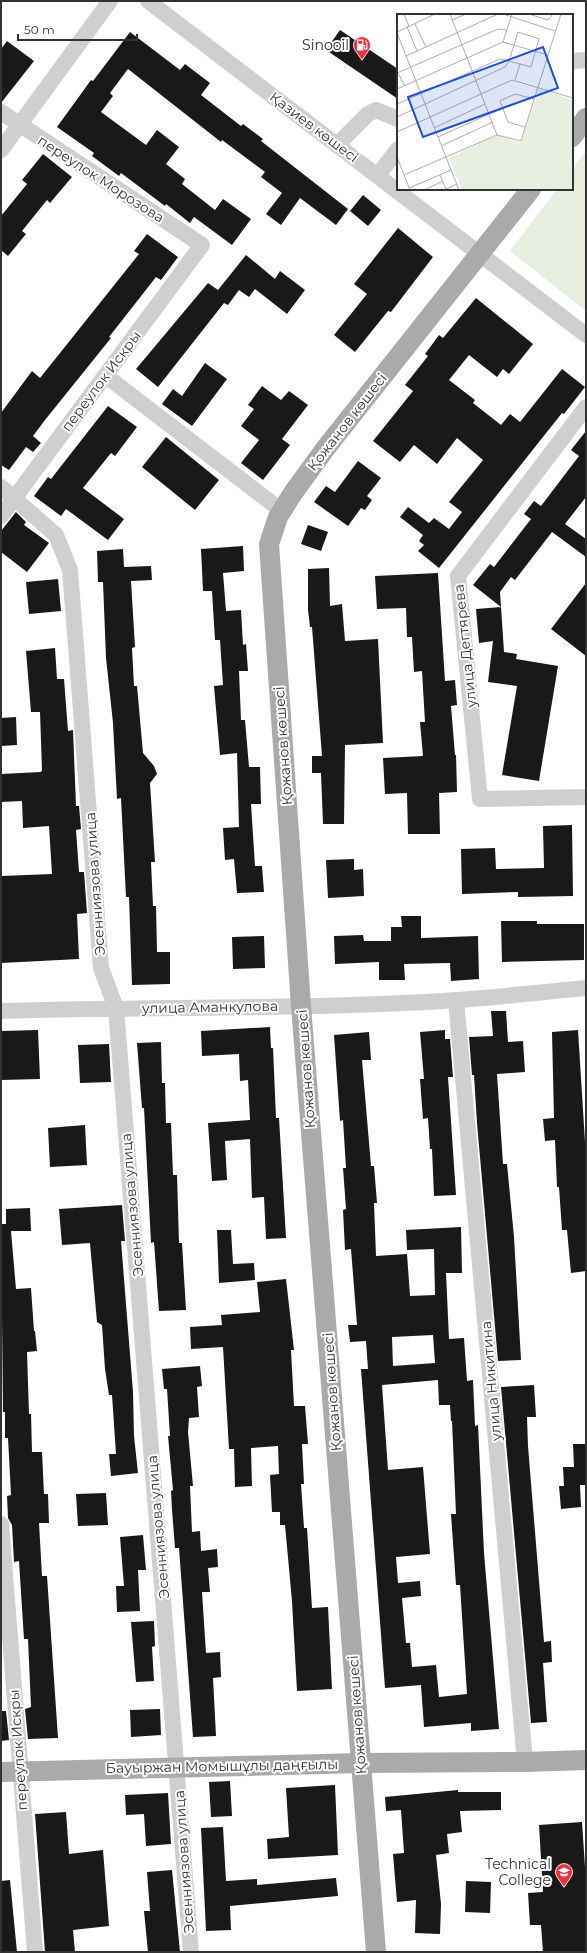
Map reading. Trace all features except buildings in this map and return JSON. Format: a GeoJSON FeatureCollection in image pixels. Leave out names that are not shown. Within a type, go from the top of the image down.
{"type":"FeatureCollection","features":[{"type":"Feature","properties":{"kind":"main road"},"geometry":{"type":"LineString","coordinates":[[573,136],[586,118]]}},
{"type":"Feature","properties":{"kind":"main road","name":"Қожанов көшесі"},"geometry":{"type":"LineString","coordinates":[[376,1952],[301,1006],[270,544],[282,511],[293,493],[530,190]]}},
{"type":"Feature","properties":{"kind":"main road","name":"Бауыржан Момышұлы даңғылы"},"geometry":{"type":"LineString","coordinates":[[10,1771],[361,1763],[586,1760]]}},
{"type":"Feature","properties":{"kind":"street"},"geometry":{"type":"LineString","coordinates":[[1,150],[110,1]]}},
{"type":"Feature","properties":{"kind":"street","name":"Қазиев көшесі"},"geometry":{"type":"LineString","coordinates":[[148,1],[397,190]]}},
{"type":"Feature","properties":{"kind":"street"},"geometry":{"type":"LineString","coordinates":[[573,61],[586,60]]}},
{"type":"Feature","properties":{"kind":"street"},"geometry":{"type":"LineString","coordinates":[[338,144],[368,114],[376,110],[397,119]]}},
{"type":"Feature","properties":{"kind":"street","name":"переулок Морозова"},"geometry":{"type":"LineString","coordinates":[[1,112],[19,126],[202,245]]}},
{"type":"Feature","properties":{"kind":"street"},"geometry":{"type":"LineString","coordinates":[[378,175],[397,150]]}},
{"type":"Feature","properties":{"kind":"street","name":"Қазиев көшесі"},"geometry":{"type":"LineString","coordinates":[[397,190],[586,335]]}},
{"type":"Feature","properties":{"kind":"street","name":"переулок Искры"},"geometry":{"type":"LineString","coordinates":[[1,516],[202,245]]}},
{"type":"Feature","properties":{"kind":"street"},"geometry":{"type":"LineString","coordinates":[[106,376],[282,511]]}},
{"type":"Feature","properties":{"kind":"street","name":"улица Дегтярева"},"geometry":{"type":"LineString","coordinates":[[586,407],[458,576],[480,799],[586,797]]}},
{"type":"Feature","properties":{"kind":"street","name":"Эсенниязова улица"},"geometry":{"type":"LineString","coordinates":[[1,487],[56,535],[70,570],[101,968],[116,1008],[191,1952]]}},
{"type":"Feature","properties":{"kind":"street","name":"улица Аманкулова"},"geometry":{"type":"LineString","coordinates":[[1,1011],[301,1006],[456,1000],[586,989]]}},
{"type":"Feature","properties":{"kind":"street","name":"улица Никитина"},"geometry":{"type":"LineString","coordinates":[[456,1000],[525,1762]]}},
{"type":"Feature","properties":{"kind":"street","name":"переулок Искры"},"geometry":{"type":"LineString","coordinates":[[1,1524],[10,1771],[35,1952]]}},
{"type":"Feature","properties":{"kind":"shaded area"},"geometry":{"type":"Polygon","coordinates":[[[586,151],[586,311],[510,251],[556,190],[573,190],[573,168],[586,151]]]}},
{"type":"Feature","properties":{"kind":"place","name":"Sinooil"},"geometry":{"type":"Point","coordinates":[362,60]}},
{"type":"Feature","properties":{"kind":"place","name":"Technical College"},"geometry":{"type":"Point","coordinates":[564,1887]}}]}
